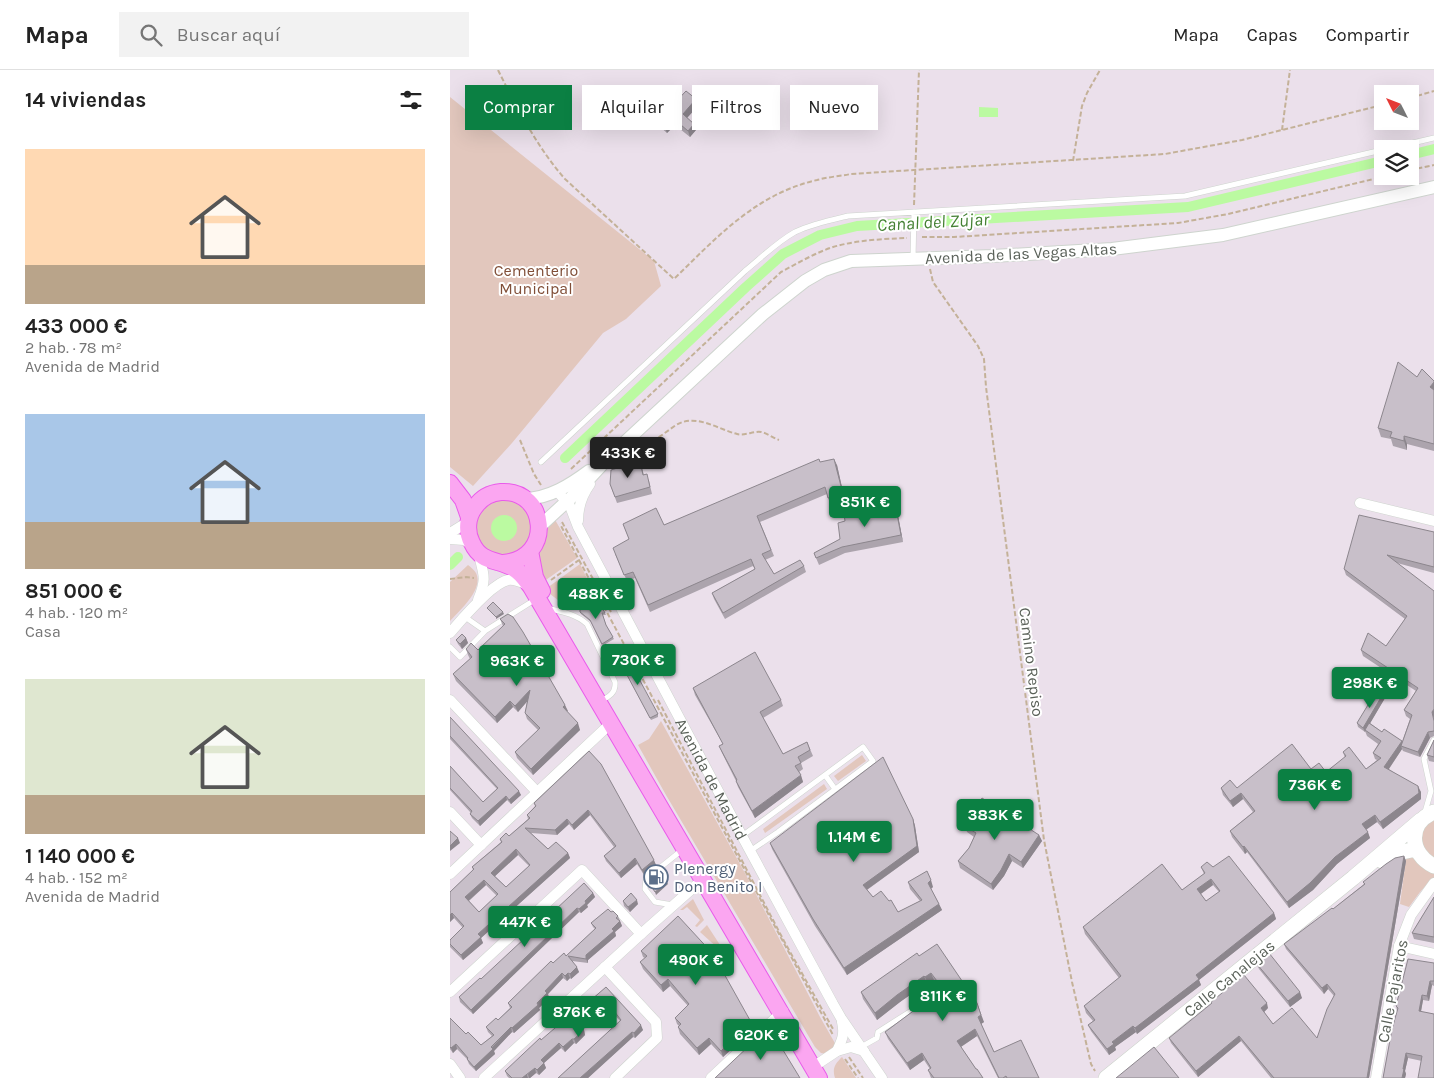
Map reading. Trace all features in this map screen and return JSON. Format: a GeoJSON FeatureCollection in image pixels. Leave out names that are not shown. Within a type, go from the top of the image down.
{"type":"FeatureCollection","features":[{"type":"Feature","properties":{"kind":"main road"},"geometry":{"type":"LineString","coordinates":[[450,483],[478,496],[486,497]]}},
{"type":"Feature","properties":{"kind":"main road"},"geometry":{"type":"LineString","coordinates":[[450,483],[463,500],[469,520],[469,534],[475,549],[485,558],[493,562],[503,563],[518,560],[530,551],[538,536],[539,527],[536,512],[526,499],[516,494],[506,492],[486,497],[473,509],[469,520]]}},
{"type":"Feature","properties":{"kind":"main road"},"geometry":{"type":"LineString","coordinates":[[530,551],[536,591],[817,1069],[828,1078]]}},
{"type":"Feature","properties":{"kind":"main road"},"geometry":{"type":"LineString","coordinates":[[503,563],[514,568],[523,576],[551,609],[601,701],[610,724],[702,880],[784,1010]]}},
{"type":"Feature","properties":{"kind":"main road","name":"Calle Canalejas"},"geometry":{"type":"LineString","coordinates":[[1101,1075],[1353,878],[1428,814]]}},
{"type":"Feature","properties":{"kind":"main road"},"geometry":{"type":"LineString","coordinates":[[1428,814],[1417,827],[1415,834],[1416,849],[1426,862],[1434,866]]}},
{"type":"Feature","properties":{"kind":"main road","name":"Calle Canalejas"},"geometry":{"type":"LineString","coordinates":[[1353,878],[1393,854],[1416,849]]}},
{"type":"Feature","properties":{"kind":"street","name":"Avenida de las Vegas Altas"},"geometry":{"type":"LineString","coordinates":[[610,456],[762,314],[805,281],[824,270],[851,262],[1112,249],[1223,235],[1434,186]]}},
{"type":"Feature","properties":{"kind":"street"},"geometry":{"type":"LineString","coordinates":[[578,527],[578,512],[585,490],[610,456]]}},
{"type":"Feature","properties":{"kind":"street"},"geometry":{"type":"LineString","coordinates":[[526,499],[535,499],[552,494],[572,483],[610,456]]}},
{"type":"Feature","properties":{"kind":"street"},"geometry":{"type":"LineString","coordinates":[[539,527],[559,510],[610,456]]}},
{"type":"Feature","properties":{"kind":"street"},"geometry":{"type":"LineString","coordinates":[[552,494],[559,510],[578,527]]}},
{"type":"Feature","properties":{"kind":"street"},"geometry":{"type":"LineString","coordinates":[[1360,503],[1434,521]]}},
{"type":"Feature","properties":{"kind":"street"},"geometry":{"type":"LineString","coordinates":[[450,533],[469,520]]}},
{"type":"Feature","properties":{"kind":"street","name":"Avenida de Madrid"},"geometry":{"type":"LineString","coordinates":[[578,527],[841,1018],[882,1078]]}},
{"type":"Feature","properties":{"kind":"street"},"geometry":{"type":"LineString","coordinates":[[450,539],[464,540],[475,549],[485,579],[477,604]]}},
{"type":"Feature","properties":{"kind":"street"},"geometry":{"type":"LineString","coordinates":[[450,633],[477,604],[507,580],[517,581],[536,591]]}},
{"type":"Feature","properties":{"kind":"street"},"geometry":{"type":"LineString","coordinates":[[450,700],[536,792]]}},
{"type":"Feature","properties":{"kind":"street"},"geometry":{"type":"LineString","coordinates":[[450,874],[610,724]]}},
{"type":"Feature","properties":{"kind":"street"},"geometry":{"type":"LineString","coordinates":[[450,812],[481,845]]}},
{"type":"Feature","properties":{"kind":"street"},"geometry":{"type":"LineString","coordinates":[[450,992],[582,870],[641,934]]}},
{"type":"Feature","properties":{"kind":"street"},"geometry":{"type":"LineString","coordinates":[[484,1078],[702,880]]}},
{"type":"Feature","properties":{"kind":"street","name":"Calle Pajaritos"},"geometry":{"type":"LineString","coordinates":[[1376,1078],[1399,946],[1411,915],[1434,883]]}},
{"type":"Feature","properties":{"kind":"street"},"geometry":{"type":"LineString","coordinates":[[1399,946],[1434,954]]}},
{"type":"Feature","properties":{"kind":"street"},"geometry":{"type":"LineString","coordinates":[[605,967],[656,1022],[657,1038],[614,1078]]}},
{"type":"Feature","properties":{"kind":"street"},"geometry":{"type":"LineString","coordinates":[[711,1078],[784,1010]]}},
{"type":"Feature","properties":{"kind":"street"},"geometry":{"type":"LineString","coordinates":[[817,1069],[840,1048],[844,1031],[841,1018]]}},
{"type":"Feature","properties":{"kind":"street"},"geometry":{"type":"LineString","coordinates":[[840,1048],[863,1049]]}},
{"type":"Feature","properties":{"kind":"street"},"geometry":{"type":"LineString","coordinates":[[450,1064],[460,1078]]}},
{"type":"Feature","properties":{"kind":"lane"},"geometry":{"type":"LineString","coordinates":[[1419,142],[1434,138]]}},
{"type":"Feature","properties":{"kind":"lane"},"geometry":{"type":"LineString","coordinates":[[541,462],[745,271],[772,248],[795,232],[848,216],[1185,196],[1374,152]]}},
{"type":"Feature","properties":{"kind":"lane"},"geometry":{"type":"LineString","coordinates":[[913,259],[914,212]]}},
{"type":"Feature","properties":{"kind":"lane"},"geometry":{"type":"LineString","coordinates":[[450,647],[460,657],[484,631],[536,591]]}},
{"type":"Feature","properties":{"kind":"lane"},"geometry":{"type":"LineString","coordinates":[[551,609],[576,616],[587,624],[615,682],[616,688],[612,695],[601,701]]}},
{"type":"Feature","properties":{"kind":"lane"},"geometry":{"type":"LineString","coordinates":[[465,617],[484,631]]}},
{"type":"Feature","properties":{"kind":"lane"},"geometry":{"type":"LineString","coordinates":[[1428,814],[1431,791],[1424,759],[1434,740]]}},
{"type":"Feature","properties":{"kind":"lane"},"geometry":{"type":"LineString","coordinates":[[742,836],[863,747],[873,761],[750,851]]}},
{"type":"Feature","properties":{"kind":"lane"},"geometry":{"type":"LineString","coordinates":[[825,775],[835,789]]}},
{"type":"Feature","properties":{"kind":"lane"},"geometry":{"type":"LineString","coordinates":[[673,906],[655,902],[645,889],[646,878],[684,849]]}},
{"type":"Feature","properties":{"kind":"lane"},"geometry":{"type":"LineString","coordinates":[[863,1049],[877,1038],[878,1032],[931,999]]}},
{"type":"Feature","properties":{"kind":"path"},"geometry":{"type":"LineString","coordinates":[[498,70],[550,162],[565,179],[674,279],[741,216],[767,199],[792,187],[817,180],[852,174],[1165,154],[1242,140],[1374,106]]}},
{"type":"Feature","properties":{"kind":"path"},"geometry":{"type":"LineString","coordinates":[[914,212],[918,70]]}},
{"type":"Feature","properties":{"kind":"path"},"geometry":{"type":"LineString","coordinates":[[1073,160],[1082,106],[1100,70]]}},
{"type":"Feature","properties":{"kind":"path"},"geometry":{"type":"LineString","coordinates":[[1282,130],[1290,70]]}},
{"type":"Feature","properties":{"kind":"path"},"geometry":{"type":"LineString","coordinates":[[1419,95],[1434,91]]}},
{"type":"Feature","properties":{"kind":"path"},"geometry":{"type":"LineString","coordinates":[[1419,168],[1434,165]]}},
{"type":"Feature","properties":{"kind":"path"},"geometry":{"type":"LineString","coordinates":[[566,473],[781,272],[810,256],[833,247],[914,235],[954,237],[1178,223],[1228,214],[1374,179]]}},
{"type":"Feature","properties":{"kind":"path","name":"Camino Repiso"},"geometry":{"type":"LineString","coordinates":[[928,258],[933,282],[978,346],[984,359],[1044,840],[1072,982],[1092,1064],[1101,1075]]}},
{"type":"Feature","properties":{"kind":"path"},"geometry":{"type":"LineString","coordinates":[[596,476],[605,476],[683,421],[700,421],[739,435],[761,432],[779,440]]}},
{"type":"Feature","properties":{"kind":"path"},"geometry":{"type":"LineString","coordinates":[[520,440],[534,474],[552,494]]}},
{"type":"Feature","properties":{"kind":"path"},"geometry":{"type":"LineString","coordinates":[[559,510],[579,560],[840,1048],[858,1078]]}},
{"type":"Feature","properties":{"kind":"path"},"geometry":{"type":"LineString","coordinates":[[559,510],[840,1048],[863,1078]]}},
{"type":"Feature","properties":{"kind":"path"},"geometry":{"type":"LineString","coordinates":[[536,591],[579,560]]}},
{"type":"Feature","properties":{"kind":"path"},"geometry":{"type":"LineString","coordinates":[[450,579],[466,577],[485,579]]}},
{"type":"Feature","properties":{"kind":"green space","name":"Cementerio Municipal"},"geometry":{"type":"Polygon","coordinates":[[[450,97],[465,109],[465,130],[491,130],[654,261],[661,286],[626,319],[603,333],[512,443],[473,486],[450,467],[450,97]]]}},
{"type":"Feature","properties":{"kind":"green space"},"geometry":{"type":"Polygon","coordinates":[[[504,500],[515,502],[524,508],[530,517],[532,528],[530,539],[524,548],[515,554],[504,556],[493,554],[484,548],[478,539],[476,528],[478,517],[484,508],[493,502],[504,500]]]}},
{"type":"Feature","properties":{"kind":"green space"},"geometry":{"type":"Polygon","coordinates":[[[554,518],[577,558],[543,582],[536,560],[545,528],[554,518]]]}},
{"type":"Feature","properties":{"kind":"green space"},"geometry":{"type":"Polygon","coordinates":[[[580,564],[601,607],[558,600],[550,594],[547,588],[580,564]]]}},
{"type":"Feature","properties":{"kind":"green space"},"geometry":{"type":"Polygon","coordinates":[[[468,565],[476,573],[478,579],[477,586],[470,599],[450,621],[450,582],[468,565]]]}},
{"type":"Feature","properties":{"kind":"green space"},"geometry":{"type":"Polygon","coordinates":[[[661,721],[746,875],[836,1045],[826,1054],[821,1053],[815,1047],[638,745],[649,739],[661,721]]]}},
{"type":"Feature","properties":{"kind":"green space"},"geometry":{"type":"Polygon","coordinates":[[[862,755],[866,761],[838,781],[834,776],[862,755]]]}},
{"type":"Feature","properties":{"kind":"green space"},"geometry":{"type":"Polygon","coordinates":[[[824,784],[827,789],[765,833],[763,829],[824,784]]]}},
{"type":"Feature","properties":{"kind":"green space"},"geometry":{"type":"Polygon","coordinates":[[[1434,808],[1434,879],[1420,892],[1409,907],[1400,904],[1406,859],[1434,808]]]}},
{"type":"Feature","properties":{"kind":"green space"},"geometry":{"type":"Polygon","coordinates":[[[693,899],[704,920],[697,927],[695,926],[700,920],[687,907],[680,910],[693,899]]]}},
{"type":"Feature","properties":{"kind":"green space"},"geometry":{"type":"Polygon","coordinates":[[[707,925],[722,948],[720,950],[700,932],[707,925]]]}},
{"type":"Feature","properties":{"kind":"green space"},"geometry":{"type":"Polygon","coordinates":[[[842,1057],[856,1078],[835,1078],[835,1066],[842,1057]]]}},
{"type":"Feature","properties":{"kind":"shaded area"},"geometry":{"type":"Polygon","coordinates":[[[979,107],[998,108],[998,117],[979,117],[979,107]]]}},
{"type":"Feature","properties":{"kind":"shaded area"},"geometry":{"type":"Polygon","coordinates":[[[504,515],[513,519],[517,528],[513,537],[504,541],[495,537],[491,528],[495,519],[504,515]]]}},
{"type":"Feature","properties":{"kind":"building"},"geometry":{"type":"Polygon","coordinates":[[[686,91],[692,96],[692,104],[683,114],[692,122],[692,126],[688,131],[682,126],[682,95],[686,91]]]}},
{"type":"Feature","properties":{"kind":"building"},"geometry":{"type":"Polygon","coordinates":[[[1398,362],[1417,377],[1422,369],[1434,381],[1430,387],[1434,390],[1434,444],[1404,436],[1404,441],[1390,437],[1392,432],[1378,428],[1398,362]]]}},
{"type":"Feature","properties":{"kind":"building"},"geometry":{"type":"Polygon","coordinates":[[[819,459],[820,462],[834,459],[843,494],[828,498],[825,487],[757,516],[771,550],[762,554],[774,574],[800,560],[804,566],[723,613],[712,593],[755,569],[751,559],[648,605],[633,572],[624,575],[613,548],[629,539],[623,524],[656,508],[664,525],[819,459]]]}},
{"type":"Feature","properties":{"kind":"building"},"geometry":{"type":"Polygon","coordinates":[[[640,461],[643,475],[647,474],[650,487],[615,497],[610,484],[611,470],[640,461]]]}},
{"type":"Feature","properties":{"kind":"building"},"geometry":{"type":"Polygon","coordinates":[[[895,504],[901,535],[842,547],[816,558],[814,553],[840,539],[838,523],[845,521],[844,514],[895,504]]]}},
{"type":"Feature","properties":{"kind":"building"},"geometry":{"type":"Polygon","coordinates":[[[1359,515],[1434,532],[1434,567],[1387,555],[1434,591],[1434,709],[1432,712],[1434,731],[1428,732],[1418,752],[1401,746],[1412,715],[1404,710],[1418,688],[1361,650],[1368,633],[1386,646],[1407,616],[1344,569],[1359,515]]]}},
{"type":"Feature","properties":{"kind":"building"},"geometry":{"type":"Polygon","coordinates":[[[580,601],[600,604],[605,613],[602,613],[606,625],[613,637],[602,644],[590,620],[580,612],[580,601]]]}},
{"type":"Feature","properties":{"kind":"building"},"geometry":{"type":"Polygon","coordinates":[[[493,602],[503,612],[496,617],[487,608],[493,602]]]}},
{"type":"Feature","properties":{"kind":"building"},"geometry":{"type":"Polygon","coordinates":[[[508,614],[513,617],[523,632],[565,705],[563,707],[578,723],[531,769],[515,752],[540,728],[525,713],[530,690],[515,706],[510,701],[495,717],[453,674],[472,657],[466,649],[471,643],[478,650],[505,624],[500,619],[508,614]]]}},
{"type":"Feature","properties":{"kind":"building"},"geometry":{"type":"Polygon","coordinates":[[[462,634],[466,638],[460,644],[456,640],[462,634]]]}},
{"type":"Feature","properties":{"kind":"building"},"geometry":{"type":"Polygon","coordinates":[[[755,652],[781,700],[760,712],[783,754],[807,742],[810,750],[798,757],[801,763],[795,766],[801,775],[752,811],[719,746],[723,744],[693,688],[755,652]]]}},
{"type":"Feature","properties":{"kind":"building"},"geometry":{"type":"Polygon","coordinates":[[[625,653],[658,714],[650,718],[619,656],[625,653]]]}},
{"type":"Feature","properties":{"kind":"building"},"geometry":{"type":"Polygon","coordinates":[[[1377,690],[1383,694],[1363,728],[1357,723],[1377,690]]]}},
{"type":"Feature","properties":{"kind":"building"},"geometry":{"type":"Polygon","coordinates":[[[450,717],[519,791],[509,800],[506,796],[478,821],[470,814],[472,811],[450,788],[450,766],[483,802],[498,788],[450,736],[450,717]]]}},
{"type":"Feature","properties":{"kind":"building"},"geometry":{"type":"Polygon","coordinates":[[[1369,723],[1382,732],[1384,729],[1402,741],[1384,767],[1418,786],[1419,793],[1380,822],[1375,815],[1362,824],[1368,832],[1335,857],[1310,883],[1287,902],[1244,846],[1230,831],[1255,811],[1241,793],[1230,801],[1221,788],[1230,780],[1237,788],[1292,744],[1311,769],[1319,763],[1326,772],[1346,756],[1343,752],[1349,747],[1366,769],[1381,758],[1373,753],[1381,741],[1365,730],[1369,723]]]}},
{"type":"Feature","properties":{"kind":"building"},"geometry":{"type":"Polygon","coordinates":[[[1434,740],[1434,757],[1427,755],[1434,740]]]}},
{"type":"Feature","properties":{"kind":"building"},"geometry":{"type":"Polygon","coordinates":[[[589,751],[601,764],[654,860],[642,870],[635,858],[619,873],[604,856],[616,846],[588,810],[572,825],[567,819],[555,830],[525,828],[548,849],[556,842],[568,853],[478,934],[481,937],[461,955],[450,944],[450,940],[464,926],[452,913],[450,915],[450,892],[474,869],[472,867],[502,842],[500,839],[506,833],[509,836],[530,818],[527,815],[536,806],[534,803],[589,751]],[[516,849],[491,873],[506,887],[530,865],[516,849]],[[484,880],[465,897],[479,912],[498,894],[484,880]]]}},
{"type":"Feature","properties":{"kind":"building"},"geometry":{"type":"Polygon","coordinates":[[[883,757],[913,819],[917,846],[863,885],[873,897],[881,891],[889,901],[891,900],[898,912],[922,900],[908,882],[927,871],[931,880],[928,883],[939,904],[844,968],[813,919],[770,843],[883,757]]]}},
{"type":"Feature","properties":{"kind":"building"},"geometry":{"type":"Polygon","coordinates":[[[982,798],[1039,835],[1021,862],[1009,854],[991,884],[958,861],[969,848],[976,833],[965,826],[982,798]]]}},
{"type":"Feature","properties":{"kind":"building"},"geometry":{"type":"Polygon","coordinates":[[[450,831],[458,838],[450,846],[450,831]]]}},
{"type":"Feature","properties":{"kind":"building"},"geometry":{"type":"Polygon","coordinates":[[[1229,856],[1274,913],[1196,975],[1199,979],[1135,1028],[1133,1026],[1112,1042],[1114,1044],[1107,1049],[1088,1025],[1095,1020],[1084,1006],[1121,976],[1083,927],[1162,864],[1182,890],[1205,873],[1201,867],[1207,862],[1213,867],[1229,856]],[[1211,879],[1197,889],[1206,901],[1220,891],[1211,879]]]}},
{"type":"Feature","properties":{"kind":"building"},"geometry":{"type":"Polygon","coordinates":[[[1404,856],[1367,1078],[1274,1078],[1239,1036],[1196,1071],[1169,1038],[1244,975],[1267,1003],[1261,1008],[1273,1024],[1292,1008],[1317,1038],[1327,1009],[1335,994],[1327,984],[1322,988],[1284,944],[1365,884],[1363,882],[1386,864],[1395,858],[1404,856]]]}},
{"type":"Feature","properties":{"kind":"building"},"geometry":{"type":"Polygon","coordinates":[[[660,870],[667,882],[655,892],[649,883],[649,879],[660,870]]]}},
{"type":"Feature","properties":{"kind":"building"},"geometry":{"type":"Polygon","coordinates":[[[584,883],[593,893],[585,901],[586,903],[579,909],[577,908],[471,1010],[459,997],[481,979],[584,883]]]}},
{"type":"Feature","properties":{"kind":"building"},"geometry":{"type":"Polygon","coordinates":[[[631,893],[637,900],[628,907],[623,901],[631,893]]]}},
{"type":"Feature","properties":{"kind":"building"},"geometry":{"type":"Polygon","coordinates":[[[1434,897],[1434,937],[1412,933],[1434,897]]]}},
{"type":"Feature","properties":{"kind":"building"},"geometry":{"type":"Polygon","coordinates":[[[608,909],[618,916],[616,918],[620,921],[612,929],[614,931],[586,955],[586,959],[568,956],[577,967],[565,976],[562,973],[545,991],[547,993],[537,1003],[538,1005],[511,1027],[491,1047],[493,1049],[474,1067],[456,1044],[450,1047],[450,1018],[466,1034],[468,1032],[481,1045],[494,1035],[486,1027],[496,1018],[498,1020],[512,1007],[508,1003],[551,961],[553,963],[564,953],[566,956],[596,928],[591,923],[608,909]]]}},
{"type":"Feature","properties":{"kind":"building"},"geometry":{"type":"Polygon","coordinates":[[[678,916],[713,954],[751,1022],[721,1051],[709,1038],[697,1048],[678,1027],[681,1024],[675,1018],[689,1004],[668,979],[661,985],[640,962],[647,956],[641,951],[678,916]]]}},
{"type":"Feature","properties":{"kind":"building"},"geometry":{"type":"Polygon","coordinates":[[[937,944],[977,1003],[981,1015],[978,1017],[994,1052],[1021,1040],[1039,1078],[1007,1078],[1006,1076],[999,1078],[975,1029],[957,1041],[983,1078],[934,1078],[928,1070],[931,1068],[922,1053],[907,1063],[885,1032],[943,989],[931,973],[897,995],[875,1013],[861,992],[917,953],[919,956],[937,944]]]}},
{"type":"Feature","properties":{"kind":"building"},"geometry":{"type":"Polygon","coordinates":[[[1269,953],[1300,992],[1288,1001],[1256,963],[1269,953]]]}},
{"type":"Feature","properties":{"kind":"building"},"geometry":{"type":"Polygon","coordinates":[[[1408,959],[1434,963],[1434,981],[1430,981],[1427,996],[1422,995],[1419,1011],[1434,1014],[1434,1078],[1418,1078],[1422,1056],[1406,1053],[1402,1078],[1383,1078],[1398,1008],[1396,1006],[1408,959]]]}},
{"type":"Feature","properties":{"kind":"building"},"geometry":{"type":"Polygon","coordinates":[[[606,987],[641,1025],[580,1078],[558,1078],[621,1020],[611,1007],[604,1013],[600,1009],[592,1016],[577,1023],[584,1030],[563,1047],[559,1043],[541,1060],[544,1063],[537,1070],[535,1068],[522,1078],[512,1078],[505,1071],[540,1038],[541,1040],[576,1010],[587,997],[590,1001],[606,987]]]}},
{"type":"Feature","properties":{"kind":"building"},"geometry":{"type":"Polygon","coordinates":[[[769,1027],[800,1078],[715,1078],[769,1027]]]}},
{"type":"Feature","properties":{"kind":"building"},"geometry":{"type":"Polygon","coordinates":[[[1154,1047],[1179,1078],[1116,1078],[1154,1047]]]}},
{"type":"Feature","properties":{"kind":"waterway","name":"Canal del Zújar"},"geometry":{"type":"LineString","coordinates":[[1419,153],[1434,149]]}},
{"type":"Feature","properties":{"kind":"waterway","name":"Canal del Zújar"},"geometry":{"type":"LineString","coordinates":[[565,458],[783,254],[820,235],[857,226],[1188,207],[1374,163]]}},
{"type":"Feature","properties":{"kind":"waterway","name":"Canal del Zújar"},"geometry":{"type":"LineString","coordinates":[[450,565],[458,557]]}},
{"type":"Feature","properties":{"kind":"place","name":"Plenergy Don Benito I"},"geometry":{"type":"Point","coordinates":[656,877]}}]}
